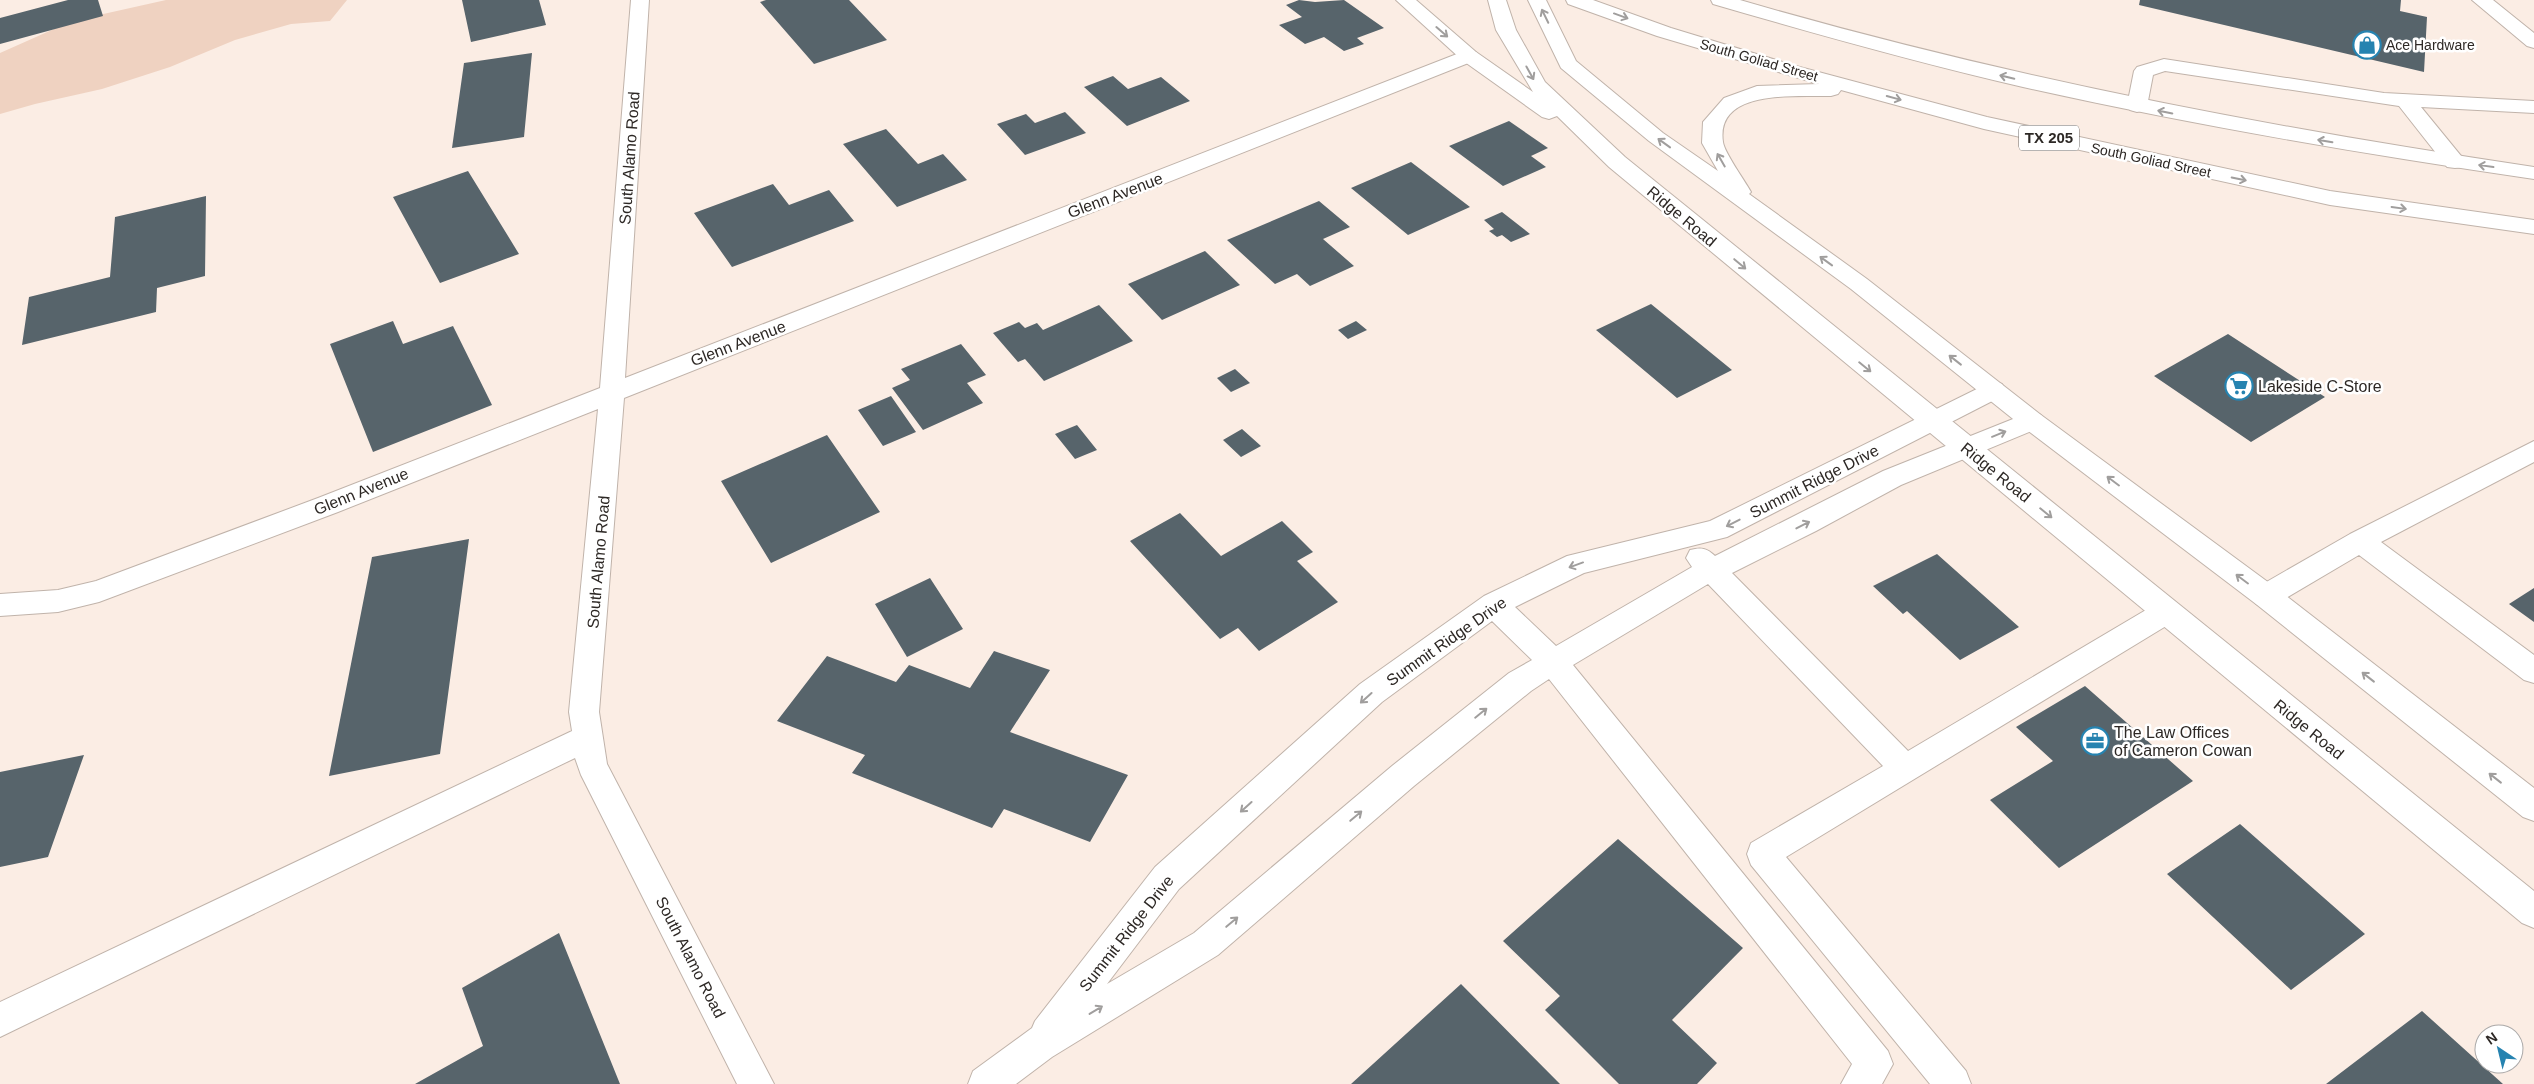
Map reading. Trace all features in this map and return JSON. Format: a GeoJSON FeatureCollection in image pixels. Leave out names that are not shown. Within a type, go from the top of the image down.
{"type":"FeatureCollection","features":[{"type":"Feature","properties":{"kind":"main road","name":"South Alamo Road"},"geometry":{"type":"LineString","coordinates":[[640,0],[612,392],[584,712],[592,765],[756,1084]]}},
{"type":"Feature","properties":{"kind":"main road"},"geometry":{"type":"LineString","coordinates":[[1405,0],[1469,56],[1618,162]]}},
{"type":"Feature","properties":{"kind":"main road","name":"Ridge Road"},"geometry":{"type":"LineString","coordinates":[[1497,0],[1506,30],[1537,85],[1618,162],[1932,422],[2534,912]]}},
{"type":"Feature","properties":{"kind":"main road"},"geometry":{"type":"LineString","coordinates":[[1537,0],[1568,64],[1656,137],[1859,284],[2032,420],[2266,596],[2534,808]]}},
{"type":"Feature","properties":{"kind":"main road","name":"South Goliad Street"},"geometry":{"type":"LineString","coordinates":[[1575,0],[1664,32],[1984,123],[2321,196],[2534,227]]}},
{"type":"Feature","properties":{"kind":"main road"},"geometry":{"type":"LineString","coordinates":[[1720,0],[1903,53],[2137,106],[2312,139],[2534,173]]}},
{"type":"Feature","properties":{"kind":"main road"},"geometry":{"type":"LineString","coordinates":[[2481,0],[2534,42]]}},
{"type":"Feature","properties":{"kind":"main road","name":"Glenn Avenue"},"geometry":{"type":"LineString","coordinates":[[0,605],[58,601],[99,591],[328,505],[1469,56]]}},
{"type":"Feature","properties":{"kind":"main road"},"geometry":{"type":"LineString","coordinates":[[2137,106],[2144,71],[2164,65],[2384,99],[2534,107]]}},
{"type":"Feature","properties":{"kind":"main road"},"geometry":{"type":"LineString","coordinates":[[1746,202],[1712,143],[1713,122],[1730,102],[1757,92],[1859,89]]}},
{"type":"Feature","properties":{"kind":"main road"},"geometry":{"type":"LineString","coordinates":[[2405,100],[2455,162]]}},
{"type":"Feature","properties":{"kind":"main road","name":"Summit Ridge Drive"},"geometry":{"type":"LineString","coordinates":[[1039,1044],[1167,878],[1372,693],[1494,604],[1577,564],[1718,530],[1993,390]]}},
{"type":"Feature","properties":{"kind":"main road","name":"Summit Ridge Drive"},"geometry":{"type":"LineString","coordinates":[[986,1084],[1039,1044],[1206,944],[1403,776],[1520,682],[1552,661],[1685,583],[1806,524],[1892,478],[2032,420]]}},
{"type":"Feature","properties":{"kind":"main road"},"geometry":{"type":"LineString","coordinates":[[2266,596],[2360,541],[2534,450]]}},
{"type":"Feature","properties":{"kind":"main road"},"geometry":{"type":"LineString","coordinates":[[1681,539],[1906,769]]}},
{"type":"Feature","properties":{"kind":"main road"},"geometry":{"type":"LineString","coordinates":[[2360,541],[2534,671]]}},
{"type":"Feature","properties":{"kind":"main road"},"geometry":{"type":"LineString","coordinates":[[1494,604],[1552,661],[1875,1064],[1859,1084]]}},
{"type":"Feature","properties":{"kind":"main road"},"geometry":{"type":"LineString","coordinates":[[1953,1084],[1763,854],[2166,612]]}},
{"type":"Feature","properties":{"kind":"main road"},"geometry":{"type":"LineString","coordinates":[[0,1020],[589,737]]}},
{"type":"Feature","properties":{"kind":"shaded area"},"geometry":{"type":"Polygon","coordinates":[[[166,0],[347,0],[330,21],[291,24],[235,40],[170,67],[102,89],[0,114],[0,53],[72,21],[166,0]]]}},
{"type":"Feature","properties":{"kind":"building"},"geometry":{"type":"Polygon","coordinates":[[[68,0],[98,0],[103,16],[0,44],[0,18],[68,0]]]}},
{"type":"Feature","properties":{"kind":"building"},"geometry":{"type":"Polygon","coordinates":[[[462,0],[539,0],[546,25],[471,42],[462,0]]]}},
{"type":"Feature","properties":{"kind":"building"},"geometry":{"type":"Polygon","coordinates":[[[766,0],[849,0],[887,40],[814,64],[760,2],[766,0]]]}},
{"type":"Feature","properties":{"kind":"building"},"geometry":{"type":"Polygon","coordinates":[[[1299,0],[1315,2],[1344,0],[1384,28],[1357,38],[1364,44],[1344,51],[1324,37],[1305,44],[1279,25],[1302,17],[1286,5],[1299,0]]]}},
{"type":"Feature","properties":{"kind":"building","name":"Ace Hardware"},"geometry":{"type":"Polygon","coordinates":[[[2140,0],[2401,0],[2400,11],[2427,17],[2424,72],[2139,5],[2140,0]]]}},
{"type":"Feature","properties":{"kind":"building"},"geometry":{"type":"Polygon","coordinates":[[[532,53],[524,137],[452,148],[464,63],[532,53]]]}},
{"type":"Feature","properties":{"kind":"building"},"geometry":{"type":"Polygon","coordinates":[[[1113,76],[1128,89],[1161,77],[1190,101],[1127,126],[1084,87],[1113,76]]]}},
{"type":"Feature","properties":{"kind":"building"},"geometry":{"type":"Polygon","coordinates":[[[1065,112],[1086,133],[1025,155],[997,124],[1026,114],[1035,123],[1065,112]]]}},
{"type":"Feature","properties":{"kind":"building"},"geometry":{"type":"Polygon","coordinates":[[[1509,121],[1548,148],[1531,156],[1546,167],[1503,186],[1449,146],[1509,121]]]}},
{"type":"Feature","properties":{"kind":"building"},"geometry":{"type":"Polygon","coordinates":[[[886,129],[918,164],[943,154],[967,180],[897,207],[843,144],[886,129]]]}},
{"type":"Feature","properties":{"kind":"building"},"geometry":{"type":"Polygon","coordinates":[[[1411,162],[1470,207],[1408,235],[1351,188],[1411,162]]]}},
{"type":"Feature","properties":{"kind":"building"},"geometry":{"type":"Polygon","coordinates":[[[468,171],[519,254],[440,283],[393,197],[468,171]]]}},
{"type":"Feature","properties":{"kind":"building"},"geometry":{"type":"Polygon","coordinates":[[[773,184],[789,205],[829,190],[854,221],[732,267],[694,213],[773,184]]]}},
{"type":"Feature","properties":{"kind":"building"},"geometry":{"type":"Polygon","coordinates":[[[206,196],[205,276],[157,288],[156,312],[22,345],[29,297],[110,277],[115,217],[206,196]]]}},
{"type":"Feature","properties":{"kind":"building"},"geometry":{"type":"Polygon","coordinates":[[[1319,201],[1350,227],[1323,239],[1354,266],[1310,286],[1297,274],[1275,284],[1227,240],[1319,201]]]}},
{"type":"Feature","properties":{"kind":"building"},"geometry":{"type":"Polygon","coordinates":[[[1502,212],[1530,234],[1511,242],[1502,235],[1497,237],[1489,231],[1494,229],[1484,220],[1502,212]]]}},
{"type":"Feature","properties":{"kind":"building"},"geometry":{"type":"Polygon","coordinates":[[[1205,251],[1240,285],[1162,320],[1128,284],[1205,251]]]}},
{"type":"Feature","properties":{"kind":"building"},"geometry":{"type":"Polygon","coordinates":[[[1651,304],[1732,370],[1677,398],[1596,330],[1651,304]]]}},
{"type":"Feature","properties":{"kind":"building"},"geometry":{"type":"Polygon","coordinates":[[[1099,305],[1133,341],[1044,381],[1025,359],[1018,362],[993,333],[1019,322],[1025,328],[1037,323],[1043,330],[1099,305]]]}},
{"type":"Feature","properties":{"kind":"building"},"geometry":{"type":"Polygon","coordinates":[[[393,321],[403,344],[453,326],[492,405],[373,452],[330,344],[393,321]]]}},
{"type":"Feature","properties":{"kind":"building"},"geometry":{"type":"Polygon","coordinates":[[[1356,321],[1367,330],[1348,339],[1338,330],[1356,321]]]}},
{"type":"Feature","properties":{"kind":"building","name":"Lakeside C-Store"},"geometry":{"type":"Polygon","coordinates":[[[2228,334],[2325,397],[2251,442],[2154,376],[2228,334]]]}},
{"type":"Feature","properties":{"kind":"building"},"geometry":{"type":"Polygon","coordinates":[[[961,344],[986,375],[967,383],[983,403],[923,430],[892,388],[910,380],[901,369],[961,344]]]}},
{"type":"Feature","properties":{"kind":"building"},"geometry":{"type":"Polygon","coordinates":[[[1235,369],[1250,383],[1231,392],[1217,378],[1235,369]]]}},
{"type":"Feature","properties":{"kind":"building"},"geometry":{"type":"Polygon","coordinates":[[[891,396],[916,432],[883,446],[858,410],[891,396]]]}},
{"type":"Feature","properties":{"kind":"building"},"geometry":{"type":"Polygon","coordinates":[[[1077,425],[1097,450],[1075,459],[1055,434],[1077,425]]]}},
{"type":"Feature","properties":{"kind":"building"},"geometry":{"type":"Polygon","coordinates":[[[1242,429],[1261,446],[1241,457],[1223,440],[1242,429]]]}},
{"type":"Feature","properties":{"kind":"building"},"geometry":{"type":"Polygon","coordinates":[[[827,435],[880,512],[771,563],[721,481],[827,435]]]}},
{"type":"Feature","properties":{"kind":"building"},"geometry":{"type":"Polygon","coordinates":[[[1180,513],[1221,556],[1282,521],[1313,552],[1297,561],[1338,602],[1259,651],[1238,628],[1220,639],[1130,541],[1180,513]]]}},
{"type":"Feature","properties":{"kind":"building"},"geometry":{"type":"Polygon","coordinates":[[[469,539],[440,754],[329,776],[372,557],[469,539]]]}},
{"type":"Feature","properties":{"kind":"building"},"geometry":{"type":"Polygon","coordinates":[[[1937,554],[2019,627],[1960,660],[1907,611],[1903,614],[1873,586],[1937,554]]]}},
{"type":"Feature","properties":{"kind":"building"},"geometry":{"type":"Polygon","coordinates":[[[930,578],[963,629],[907,657],[875,604],[930,578]]]}},
{"type":"Feature","properties":{"kind":"building"},"geometry":{"type":"Polygon","coordinates":[[[2534,588],[2534,622],[2509,604],[2534,588]]]}},
{"type":"Feature","properties":{"kind":"building"},"geometry":{"type":"Polygon","coordinates":[[[994,651],[1050,670],[1010,732],[1128,775],[1090,842],[1004,809],[992,828],[852,773],[865,755],[777,721],[827,656],[896,682],[909,665],[970,688],[994,651]]]}},
{"type":"Feature","properties":{"kind":"building"},"geometry":{"type":"Polygon","coordinates":[[[2085,686],[2193,781],[2059,868],[1990,800],[2053,761],[2016,727],[2085,686]]]}},
{"type":"Feature","properties":{"kind":"building"},"geometry":{"type":"Polygon","coordinates":[[[84,755],[48,857],[0,867],[0,772],[84,755]]]}},
{"type":"Feature","properties":{"kind":"building"},"geometry":{"type":"Polygon","coordinates":[[[2240,824],[2365,934],[2291,990],[2167,874],[2240,824]]]}},
{"type":"Feature","properties":{"kind":"building"},"geometry":{"type":"Polygon","coordinates":[[[1618,839],[1743,948],[1672,1020],[1717,1063],[1697,1084],[1619,1084],[1545,1010],[1560,996],[1503,941],[1618,839]]]}},
{"type":"Feature","properties":{"kind":"building"},"geometry":{"type":"Polygon","coordinates":[[[559,933],[620,1084],[415,1084],[483,1046],[462,988],[559,933]]]}},
{"type":"Feature","properties":{"kind":"building"},"geometry":{"type":"Polygon","coordinates":[[[1461,984],[1560,1084],[1351,1084],[1461,984]]]}},
{"type":"Feature","properties":{"kind":"building"},"geometry":{"type":"Polygon","coordinates":[[[2422,1011],[2474,1058],[2474,1074],[2492,1074],[2503,1084],[2326,1084],[2422,1011]]]}},
{"type":"Feature","properties":{"kind":"place","name":"Ace Hardware"},"geometry":{"type":"Point","coordinates":[2367,45]}},
{"type":"Feature","properties":{"kind":"place","name":"Lakeside C-Store"},"geometry":{"type":"Point","coordinates":[2239,386]}},
{"type":"Feature","properties":{"kind":"place","name":"The Law Offices of Cameron Cowan"},"geometry":{"type":"Point","coordinates":[2095,741]}}]}
